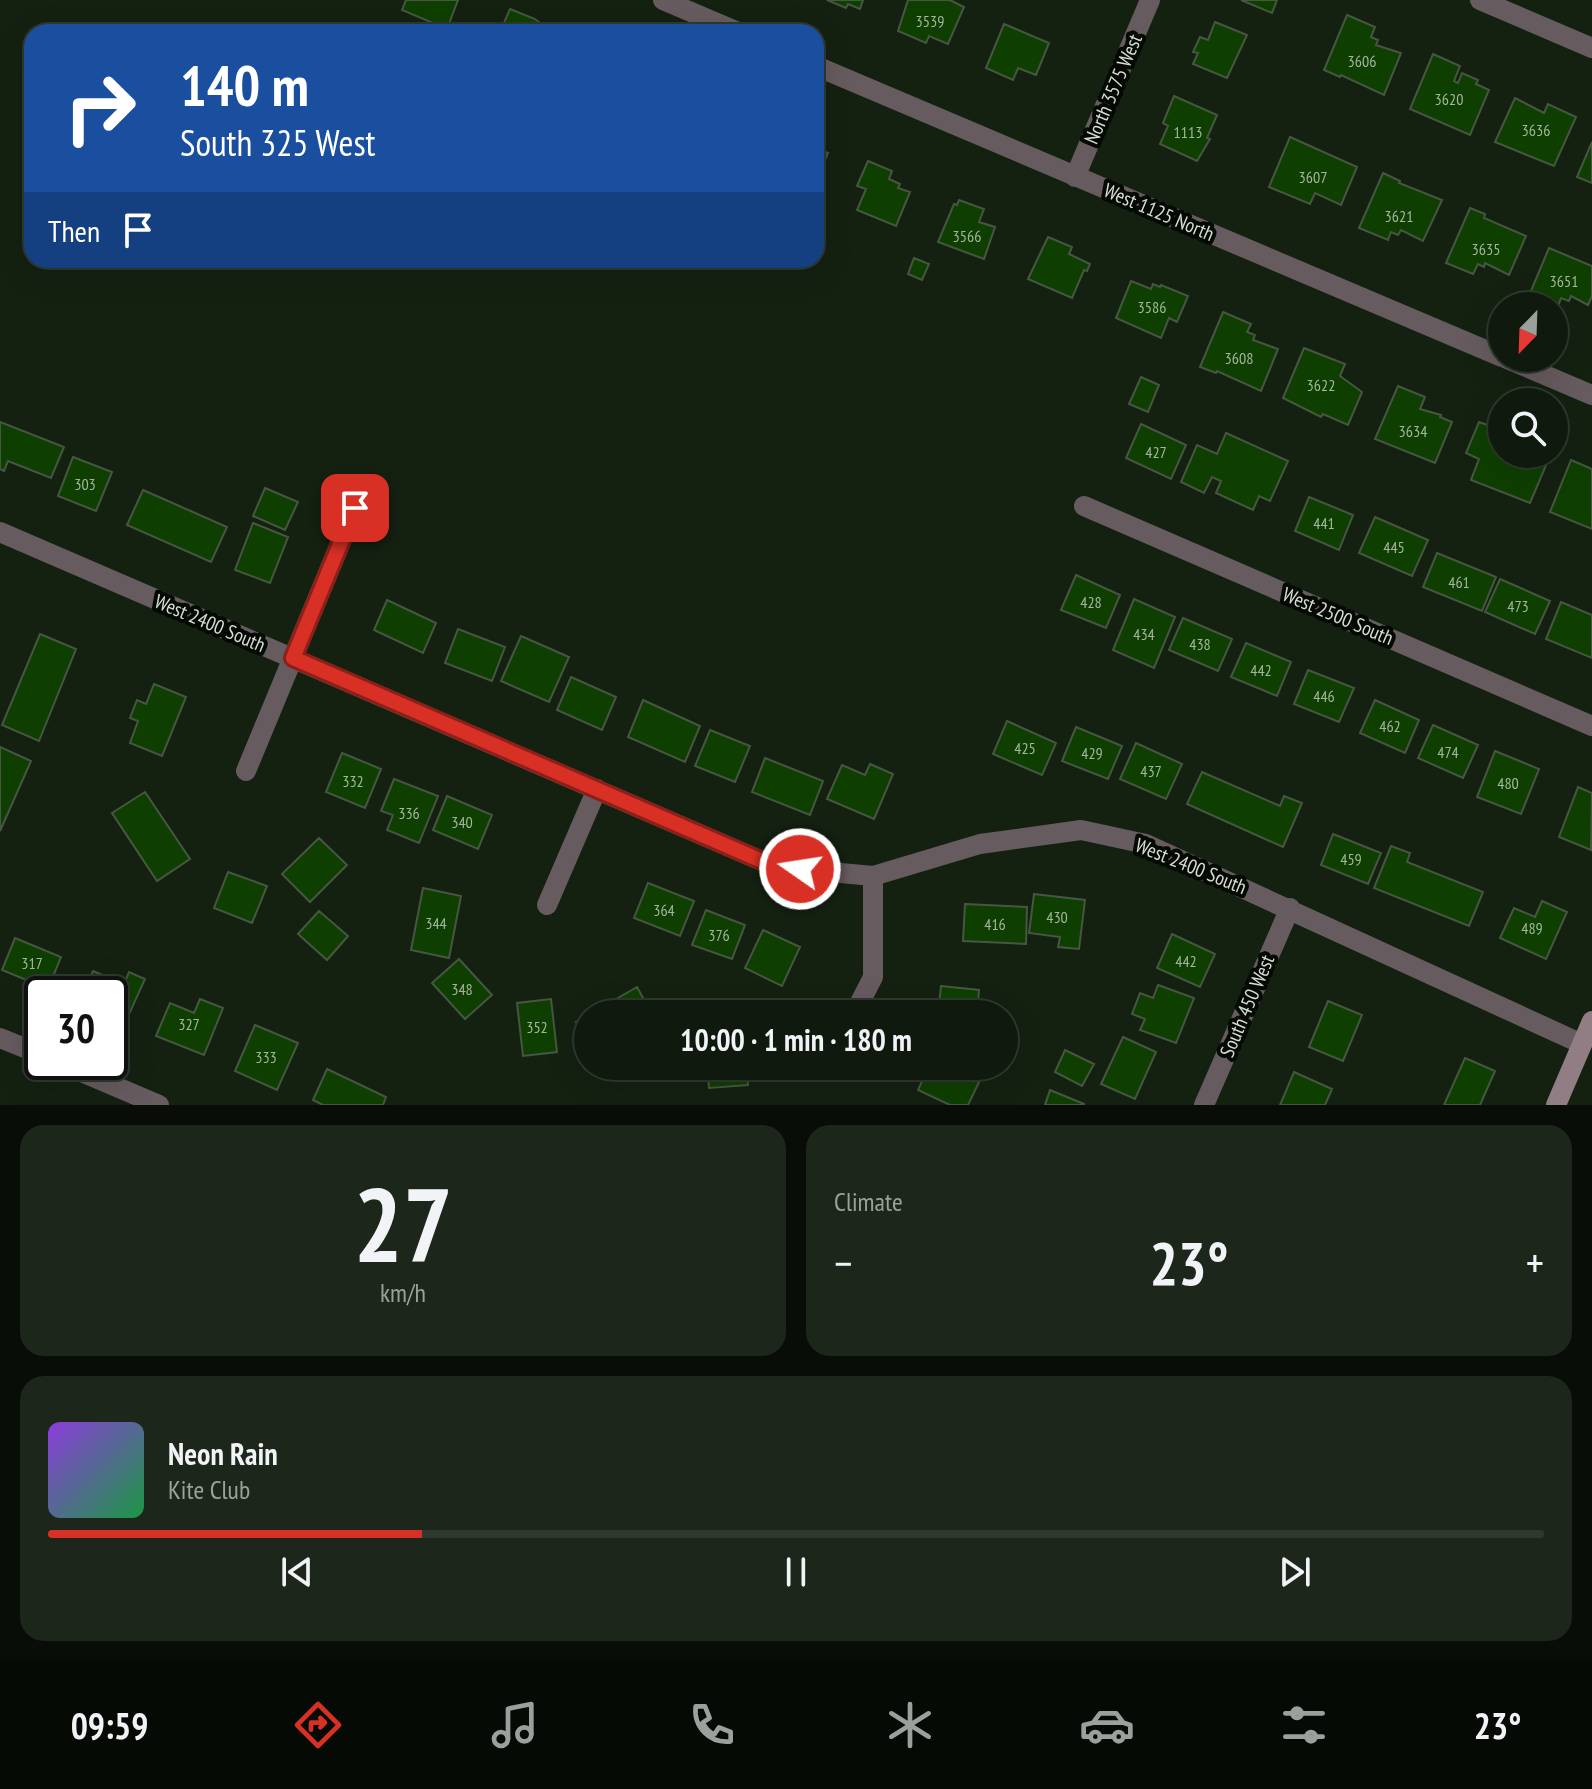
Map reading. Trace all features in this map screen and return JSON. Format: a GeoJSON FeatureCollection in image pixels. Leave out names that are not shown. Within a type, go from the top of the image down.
{"type":"FeatureCollection","features":[{"type":"Feature","properties":{"kind":"street"},"geometry":{"type":"LineString","coordinates":[[663,0],[719,24]]}},
{"type":"Feature","properties":{"kind":"street","name":"North 3575 West"},"geometry":{"type":"LineString","coordinates":[[1075,177],[1150,0]]}},
{"type":"Feature","properties":{"kind":"street"},"geometry":{"type":"LineString","coordinates":[[1480,0],[1592,48]]}},
{"type":"Feature","properties":{"kind":"street","name":"West 1125 North"},"geometry":{"type":"LineString","coordinates":[[824,69],[1488,350]]}},
{"type":"Feature","properties":{"kind":"street","name":"West 1125 North"},"geometry":{"type":"LineString","coordinates":[[1539,372],[1592,395]]}},
{"type":"Feature","properties":{"kind":"street","name":"West 2500 South"},"geometry":{"type":"LineString","coordinates":[[1084,506],[1592,726]]}},
{"type":"Feature","properties":{"kind":"street"},"geometry":{"type":"LineString","coordinates":[[246,771],[355,508]]}},
{"type":"Feature","properties":{"kind":"street","name":"West 2400 South"},"geometry":{"type":"LineString","coordinates":[[2,540],[293,658],[776,867],[873,876],[980,844],[1081,830],[1146,844],[1582,1044]]}},
{"type":"Feature","properties":{"kind":"street"},"geometry":{"type":"LineString","coordinates":[[547,905],[597,789]]}},
{"type":"Feature","properties":{"kind":"street"},"geometry":{"type":"LineString","coordinates":[[861,1000],[873,977],[873,876]]}},
{"type":"Feature","properties":{"kind":"street","name":"South 450 West"},"geometry":{"type":"LineString","coordinates":[[1204,1105],[1290,908]]}},
{"type":"Feature","properties":{"kind":"street"},"geometry":{"type":"LineString","coordinates":[[1556,1105],[1592,1021]]}},
{"type":"Feature","properties":{"kind":"street"},"geometry":{"type":"LineString","coordinates":[[0,1038],[24,1048]]}},
{"type":"Feature","properties":{"kind":"street"},"geometry":{"type":"LineString","coordinates":[[100,1080],[159,1105]]}},
{"type":"Feature","properties":{"kind":"building"},"geometry":{"type":"Polygon","coordinates":[[[406,0],[458,0],[449,24],[435,24],[402,10],[406,0]]]}},
{"type":"Feature","properties":{"kind":"building"},"geometry":{"type":"Polygon","coordinates":[[[827,0],[863,0],[860,9],[848,4],[846,8],[827,0]]]}},
{"type":"Feature","properties":{"kind":"building"},"geometry":{"type":"Polygon","coordinates":[[[908,0],[950,0],[964,7],[948,44],[929,36],[926,43],[898,31],[908,0]]]}},
{"type":"Feature","properties":{"kind":"building"},"geometry":{"type":"Polygon","coordinates":[[[1241,0],[1277,0],[1272,13],[1241,0]]]}},
{"type":"Feature","properties":{"kind":"building"},"geometry":{"type":"Polygon","coordinates":[[[510,9],[540,23],[540,24],[503,24],[510,9]]]}},
{"type":"Feature","properties":{"kind":"building"},"geometry":{"type":"Polygon","coordinates":[[[1347,15],[1375,27],[1371,37],[1378,40],[1376,45],[1401,53],[1384,95],[1324,70],[1347,15]]]}},
{"type":"Feature","properties":{"kind":"building"},"geometry":{"type":"Polygon","coordinates":[[[1215,22],[1247,35],[1227,78],[1193,64],[1198,53],[1193,52],[1200,37],[1208,40],[1215,22]]]}},
{"type":"Feature","properties":{"kind":"building"},"geometry":{"type":"Polygon","coordinates":[[[1004,24],[1049,43],[1036,75],[1018,68],[1013,80],[986,68],[1004,24]]]}},
{"type":"Feature","properties":{"kind":"building"},"geometry":{"type":"Polygon","coordinates":[[[1433,54],[1460,66],[1454,81],[1458,83],[1462,73],[1478,80],[1476,84],[1489,90],[1470,135],[1410,109],[1433,54]]]}},
{"type":"Feature","properties":{"kind":"building"},"geometry":{"type":"Polygon","coordinates":[[[1174,96],[1217,115],[1207,138],[1210,139],[1197,161],[1160,144],[1168,126],[1163,123],[1174,96]]]}},
{"type":"Feature","properties":{"kind":"building"},"geometry":{"type":"Polygon","coordinates":[[[1515,98],[1544,113],[1548,104],[1576,117],[1554,166],[1495,142],[1515,98]]]}},
{"type":"Feature","properties":{"kind":"building"},"geometry":{"type":"Polygon","coordinates":[[[1290,137],[1357,167],[1341,205],[1315,193],[1310,204],[1269,187],[1290,137]]]}},
{"type":"Feature","properties":{"kind":"building"},"geometry":{"type":"Polygon","coordinates":[[[1592,142],[1592,183],[1577,177],[1592,142]]]}},
{"type":"Feature","properties":{"kind":"building"},"geometry":{"type":"Polygon","coordinates":[[[868,161],[892,171],[889,179],[900,184],[898,188],[910,192],[896,226],[857,210],[866,189],[857,186],[868,161]]]}},
{"type":"Feature","properties":{"kind":"building"},"geometry":{"type":"Polygon","coordinates":[[[1383,173],[1399,183],[1442,200],[1423,241],[1401,230],[1398,235],[1391,232],[1388,240],[1359,228],[1383,173]]]}},
{"type":"Feature","properties":{"kind":"building"},"geometry":{"type":"Polygon","coordinates":[[[959,200],[984,209],[979,222],[995,227],[984,259],[938,242],[954,204],[957,205],[959,200]]]}},
{"type":"Feature","properties":{"kind":"building"},"geometry":{"type":"Polygon","coordinates":[[[1470,208],[1485,214],[1484,218],[1526,236],[1509,275],[1485,263],[1484,267],[1478,264],[1473,274],[1446,263],[1470,208]]]}},
{"type":"Feature","properties":{"kind":"building"},"geometry":{"type":"Polygon","coordinates":[[[1048,237],[1072,247],[1069,254],[1090,264],[1087,271],[1084,270],[1072,298],[1028,279],[1048,237]]]}},
{"type":"Feature","properties":{"kind":"building"},"geometry":{"type":"Polygon","coordinates":[[[1549,248],[1592,266],[1592,296],[1588,305],[1571,296],[1568,301],[1568,292],[1531,292],[1549,248]]]}},
{"type":"Feature","properties":{"kind":"building"},"geometry":{"type":"Polygon","coordinates":[[[914,258],[929,264],[922,280],[908,274],[914,258]]]}},
{"type":"Feature","properties":{"kind":"building"},"geometry":{"type":"Polygon","coordinates":[[[1131,281],[1151,289],[1153,284],[1161,285],[1188,296],[1177,322],[1169,318],[1161,338],[1116,318],[1131,281]]]}},
{"type":"Feature","properties":{"kind":"building"},"geometry":{"type":"Polygon","coordinates":[[[1223,312],[1251,324],[1247,332],[1255,335],[1253,340],[1278,349],[1261,391],[1217,371],[1200,367],[1223,312]]]}},
{"type":"Feature","properties":{"kind":"building"},"geometry":{"type":"Polygon","coordinates":[[[1304,348],[1345,364],[1340,376],[1362,392],[1348,425],[1323,414],[1321,417],[1283,398],[1304,348]]]}},
{"type":"Feature","properties":{"kind":"building"},"geometry":{"type":"Polygon","coordinates":[[[1141,377],[1159,385],[1148,412],[1129,404],[1141,377]]]}},
{"type":"Feature","properties":{"kind":"building"},"geometry":{"type":"Polygon","coordinates":[[[1398,386],[1425,397],[1420,409],[1452,422],[1435,463],[1375,439],[1398,386]]]}},
{"type":"Feature","properties":{"kind":"building"},"geometry":{"type":"Polygon","coordinates":[[[0,422],[64,447],[51,478],[8,461],[4,471],[0,469],[0,422]]]}},
{"type":"Feature","properties":{"kind":"building"},"geometry":{"type":"Polygon","coordinates":[[[1479,422],[1488,425],[1488,468],[1545,468],[1530,503],[1471,480],[1479,459],[1466,453],[1479,422]]]}},
{"type":"Feature","properties":{"kind":"building"},"geometry":{"type":"Polygon","coordinates":[[[1141,424],[1186,445],[1171,479],[1126,458],[1141,424]]]}},
{"type":"Feature","properties":{"kind":"building"},"geometry":{"type":"Polygon","coordinates":[[[1226,433],[1288,461],[1270,501],[1259,496],[1253,510],[1216,493],[1221,481],[1212,477],[1204,493],[1181,482],[1197,445],[1217,454],[1226,433]]]}},
{"type":"Feature","properties":{"kind":"building"},"geometry":{"type":"Polygon","coordinates":[[[73,457],[112,472],[96,511],[58,496],[73,457]]]}},
{"type":"Feature","properties":{"kind":"building"},"geometry":{"type":"Polygon","coordinates":[[[1571,460],[1592,469],[1592,529],[1550,512],[1571,460]]]}},
{"type":"Feature","properties":{"kind":"building"},"geometry":{"type":"Polygon","coordinates":[[[265,488],[298,502],[285,530],[253,516],[265,488]]]}},
{"type":"Feature","properties":{"kind":"building"},"geometry":{"type":"Polygon","coordinates":[[[143,490],[227,527],[211,562],[127,525],[143,490]]]}},
{"type":"Feature","properties":{"kind":"building"},"geometry":{"type":"Polygon","coordinates":[[[1309,497],[1353,515],[1339,550],[1295,531],[1309,497]]]}},
{"type":"Feature","properties":{"kind":"building"},"geometry":{"type":"Polygon","coordinates":[[[1375,517],[1428,540],[1412,576],[1359,553],[1375,517]]]}},
{"type":"Feature","properties":{"kind":"building"},"geometry":{"type":"Polygon","coordinates":[[[253,523],[288,537],[270,583],[235,570],[253,523]]]}},
{"type":"Feature","properties":{"kind":"building"},"geometry":{"type":"Polygon","coordinates":[[[1437,553],[1496,577],[1482,611],[1423,587],[1437,553]]]}},
{"type":"Feature","properties":{"kind":"building"},"geometry":{"type":"Polygon","coordinates":[[[1076,575],[1120,595],[1106,628],[1061,610],[1076,575]]]}},
{"type":"Feature","properties":{"kind":"building"},"geometry":{"type":"Polygon","coordinates":[[[1500,579],[1550,601],[1535,634],[1485,612],[1500,579]]]}},
{"type":"Feature","properties":{"kind":"building"},"geometry":{"type":"Polygon","coordinates":[[[1134,599],[1175,617],[1154,668],[1113,650],[1134,599]]]}},
{"type":"Feature","properties":{"kind":"building"},"geometry":{"type":"Polygon","coordinates":[[[387,600],[436,623],[423,653],[374,630],[387,600]]]}},
{"type":"Feature","properties":{"kind":"building"},"geometry":{"type":"Polygon","coordinates":[[[1561,602],[1592,615],[1592,658],[1546,639],[1561,602]]]}},
{"type":"Feature","properties":{"kind":"building"},"geometry":{"type":"Polygon","coordinates":[[[1183,618],[1232,639],[1218,671],[1169,650],[1183,618]]]}},
{"type":"Feature","properties":{"kind":"building"},"geometry":{"type":"Polygon","coordinates":[[[458,629],[505,647],[492,681],[445,663],[458,629]]]}},
{"type":"Feature","properties":{"kind":"building"},"geometry":{"type":"Polygon","coordinates":[[[40,634],[76,649],[39,741],[2,725],[40,634]]]}},
{"type":"Feature","properties":{"kind":"building"},"geometry":{"type":"Polygon","coordinates":[[[521,636],[569,657],[549,702],[501,681],[521,636]]]}},
{"type":"Feature","properties":{"kind":"building"},"geometry":{"type":"Polygon","coordinates":[[[1246,643],[1291,662],[1277,696],[1231,677],[1246,643]]]}},
{"type":"Feature","properties":{"kind":"building"},"geometry":{"type":"Polygon","coordinates":[[[1308,670],[1354,688],[1339,722],[1294,704],[1308,670]]]}},
{"type":"Feature","properties":{"kind":"building"},"geometry":{"type":"Polygon","coordinates":[[[571,677],[616,697],[602,730],[557,710],[571,677]]]}},
{"type":"Feature","properties":{"kind":"building"},"geometry":{"type":"Polygon","coordinates":[[[154,684],[186,697],[162,756],[130,743],[138,721],[130,718],[137,700],[146,704],[154,684]]]}},
{"type":"Feature","properties":{"kind":"building"},"geometry":{"type":"Polygon","coordinates":[[[643,700],[700,726],[685,762],[628,737],[643,700]]]}},
{"type":"Feature","properties":{"kind":"building"},"geometry":{"type":"Polygon","coordinates":[[[1375,700],[1419,720],[1405,753],[1360,733],[1375,700]]]}},
{"type":"Feature","properties":{"kind":"building"},"geometry":{"type":"Polygon","coordinates":[[[1007,721],[1056,743],[1042,775],[993,754],[1007,721]]]}},
{"type":"Feature","properties":{"kind":"building"},"geometry":{"type":"Polygon","coordinates":[[[1433,725],[1478,745],[1463,778],[1418,758],[1433,725]]]}},
{"type":"Feature","properties":{"kind":"building"},"geometry":{"type":"Polygon","coordinates":[[[1076,727],[1122,746],[1108,779],[1062,761],[1076,727]]]}},
{"type":"Feature","properties":{"kind":"building"},"geometry":{"type":"Polygon","coordinates":[[[710,730],[750,746],[735,782],[695,766],[710,730]]]}},
{"type":"Feature","properties":{"kind":"building"},"geometry":{"type":"Polygon","coordinates":[[[1136,743],[1182,764],[1166,799],[1120,779],[1136,743]]]}},
{"type":"Feature","properties":{"kind":"building"},"geometry":{"type":"Polygon","coordinates":[[[0,747],[31,761],[0,831],[0,747]]]}},
{"type":"Feature","properties":{"kind":"building"},"geometry":{"type":"Polygon","coordinates":[[[1495,751],[1539,769],[1521,814],[1477,797],[1495,751]]]}},
{"type":"Feature","properties":{"kind":"building"},"geometry":{"type":"Polygon","coordinates":[[[342,753],[381,769],[365,808],[326,792],[342,753]]]}},
{"type":"Feature","properties":{"kind":"building"},"geometry":{"type":"Polygon","coordinates":[[[765,758],[823,781],[810,815],[752,792],[765,758]]]}},
{"type":"Feature","properties":{"kind":"building"},"geometry":{"type":"Polygon","coordinates":[[[870,764],[893,774],[874,819],[827,799],[842,765],[865,775],[870,764]]]}},
{"type":"Feature","properties":{"kind":"building"},"geometry":{"type":"Polygon","coordinates":[[[1202,772],[1280,806],[1284,796],[1302,803],[1283,847],[1187,804],[1202,772]]]}},
{"type":"Feature","properties":{"kind":"building"},"geometry":{"type":"Polygon","coordinates":[[[394,779],[438,796],[419,843],[387,830],[393,815],[381,811],[394,779]]]}},
{"type":"Feature","properties":{"kind":"building"},"geometry":{"type":"Polygon","coordinates":[[[1578,787],[1592,793],[1591,850],[1559,837],[1578,787]]]}},
{"type":"Feature","properties":{"kind":"building"},"geometry":{"type":"Polygon","coordinates":[[[145,792],[190,859],[157,881],[112,813],[145,792]]]}},
{"type":"Feature","properties":{"kind":"building"},"geometry":{"type":"Polygon","coordinates":[[[447,796],[492,815],[478,849],[433,830],[447,796]]]}},
{"type":"Feature","properties":{"kind":"building"},"geometry":{"type":"Polygon","coordinates":[[[1333,834],[1381,853],[1368,884],[1321,865],[1333,834]]]}},
{"type":"Feature","properties":{"kind":"building"},"geometry":{"type":"Polygon","coordinates":[[[319,838],[347,865],[310,902],[282,874],[319,838]]]}},
{"type":"Feature","properties":{"kind":"building"},"geometry":{"type":"Polygon","coordinates":[[[1391,846],[1410,853],[1407,862],[1483,892],[1469,926],[1374,888],[1391,846]]]}},
{"type":"Feature","properties":{"kind":"building"},"geometry":{"type":"Polygon","coordinates":[[[228,872],[267,886],[252,923],[214,908],[228,872]]]}},
{"type":"Feature","properties":{"kind":"building"},"geometry":{"type":"Polygon","coordinates":[[[648,883],[694,901],[680,936],[634,918],[648,883]]]}},
{"type":"Feature","properties":{"kind":"building"},"geometry":{"type":"Polygon","coordinates":[[[423,888],[461,896],[449,958],[411,950],[423,888]]]}},
{"type":"Feature","properties":{"kind":"building"},"geometry":{"type":"Polygon","coordinates":[[[1034,894],[1085,900],[1079,949],[1058,947],[1060,937],[1029,933],[1034,894]]]}},
{"type":"Feature","properties":{"kind":"building"},"geometry":{"type":"Polygon","coordinates":[[[1542,901],[1567,912],[1546,959],[1500,938],[1514,908],[1535,917],[1542,901]]]}},
{"type":"Feature","properties":{"kind":"building"},"geometry":{"type":"Polygon","coordinates":[[[965,904],[1027,907],[1026,944],[963,941],[965,904]]]}},
{"type":"Feature","properties":{"kind":"building"},"geometry":{"type":"Polygon","coordinates":[[[706,910],[745,925],[732,959],[692,945],[706,910]]]}},
{"type":"Feature","properties":{"kind":"building"},"geometry":{"type":"Polygon","coordinates":[[[319,911],[348,936],[327,960],[298,934],[319,911]]]}},
{"type":"Feature","properties":{"kind":"building"},"geometry":{"type":"Polygon","coordinates":[[[763,930],[800,947],[782,986],[745,968],[763,930]]]}},
{"type":"Feature","properties":{"kind":"building"},"geometry":{"type":"Polygon","coordinates":[[[1172,934],[1215,954],[1200,987],[1157,968],[1172,934]]]}},
{"type":"Feature","properties":{"kind":"building"},"geometry":{"type":"Polygon","coordinates":[[[15,938],[61,957],[53,976],[24,976],[24,979],[2,970],[15,938]]]}},
{"type":"Feature","properties":{"kind":"building"},"geometry":{"type":"Polygon","coordinates":[[[459,959],[492,995],[465,1019],[432,983],[459,959]]]}},
{"type":"Feature","properties":{"kind":"building"},"geometry":{"type":"Polygon","coordinates":[[[129,972],[145,979],[128,1016],[129,972]]]}},
{"type":"Feature","properties":{"kind":"building"},"geometry":{"type":"Polygon","coordinates":[[[1158,985],[1194,998],[1176,1043],[1140,1030],[1145,1019],[1132,1014],[1140,993],[1153,998],[1158,985]]]}},
{"type":"Feature","properties":{"kind":"building"},"geometry":{"type":"Polygon","coordinates":[[[941,986],[979,990],[978,1000],[940,1000],[941,986]]]}},
{"type":"Feature","properties":{"kind":"building"},"geometry":{"type":"Polygon","coordinates":[[[637,987],[644,1000],[614,1000],[637,987]]]}},
{"type":"Feature","properties":{"kind":"building"},"geometry":{"type":"Polygon","coordinates":[[[200,999],[223,1008],[204,1055],[156,1036],[170,1003],[194,1013],[200,999]]]}},
{"type":"Feature","properties":{"kind":"building"},"geometry":{"type":"Polygon","coordinates":[[[551,999],[557,1052],[523,1056],[517,1003],[551,999]]]}},
{"type":"Feature","properties":{"kind":"building"},"geometry":{"type":"Polygon","coordinates":[[[1328,1001],[1362,1015],[1343,1061],[1309,1047],[1328,1001]]]}},
{"type":"Feature","properties":{"kind":"building"},"geometry":{"type":"Polygon","coordinates":[[[255,1025],[298,1043],[277,1090],[235,1071],[255,1025]]]}},
{"type":"Feature","properties":{"kind":"building"},"geometry":{"type":"Polygon","coordinates":[[[1123,1037],[1156,1052],[1135,1099],[1101,1084],[1123,1037]]]}},
{"type":"Feature","properties":{"kind":"building"},"geometry":{"type":"Polygon","coordinates":[[[1065,1050],[1094,1064],[1082,1086],[1055,1072],[1065,1050]]]}},
{"type":"Feature","properties":{"kind":"building"},"geometry":{"type":"Polygon","coordinates":[[[1465,1058],[1495,1071],[1480,1105],[1444,1105],[1465,1058]]]}},
{"type":"Feature","properties":{"kind":"building"},"geometry":{"type":"Polygon","coordinates":[[[327,1069],[386,1097],[383,1105],[323,1105],[313,1100],[327,1069]]]}},
{"type":"Feature","properties":{"kind":"building"},"geometry":{"type":"Polygon","coordinates":[[[1294,1072],[1332,1089],[1325,1105],[1280,1105],[1294,1072]]]}},
{"type":"Feature","properties":{"kind":"building"},"geometry":{"type":"Polygon","coordinates":[[[708,1080],[748,1080],[748,1085],[709,1088],[708,1080]]]}},
{"type":"Feature","properties":{"kind":"building"},"geometry":{"type":"Polygon","coordinates":[[[923,1080],[980,1080],[968,1105],[950,1105],[918,1090],[923,1080]]]}},
{"type":"Feature","properties":{"kind":"building"},"geometry":{"type":"Polygon","coordinates":[[[1050,1090],[1084,1104],[1084,1105],[1045,1105],[1050,1090]]]}},
{"type":"Feature","properties":{"kind":"route"},"geometry":{"type":"LineString","coordinates":[[355,508],[293,658],[776,867],[800,869]]}}]}
